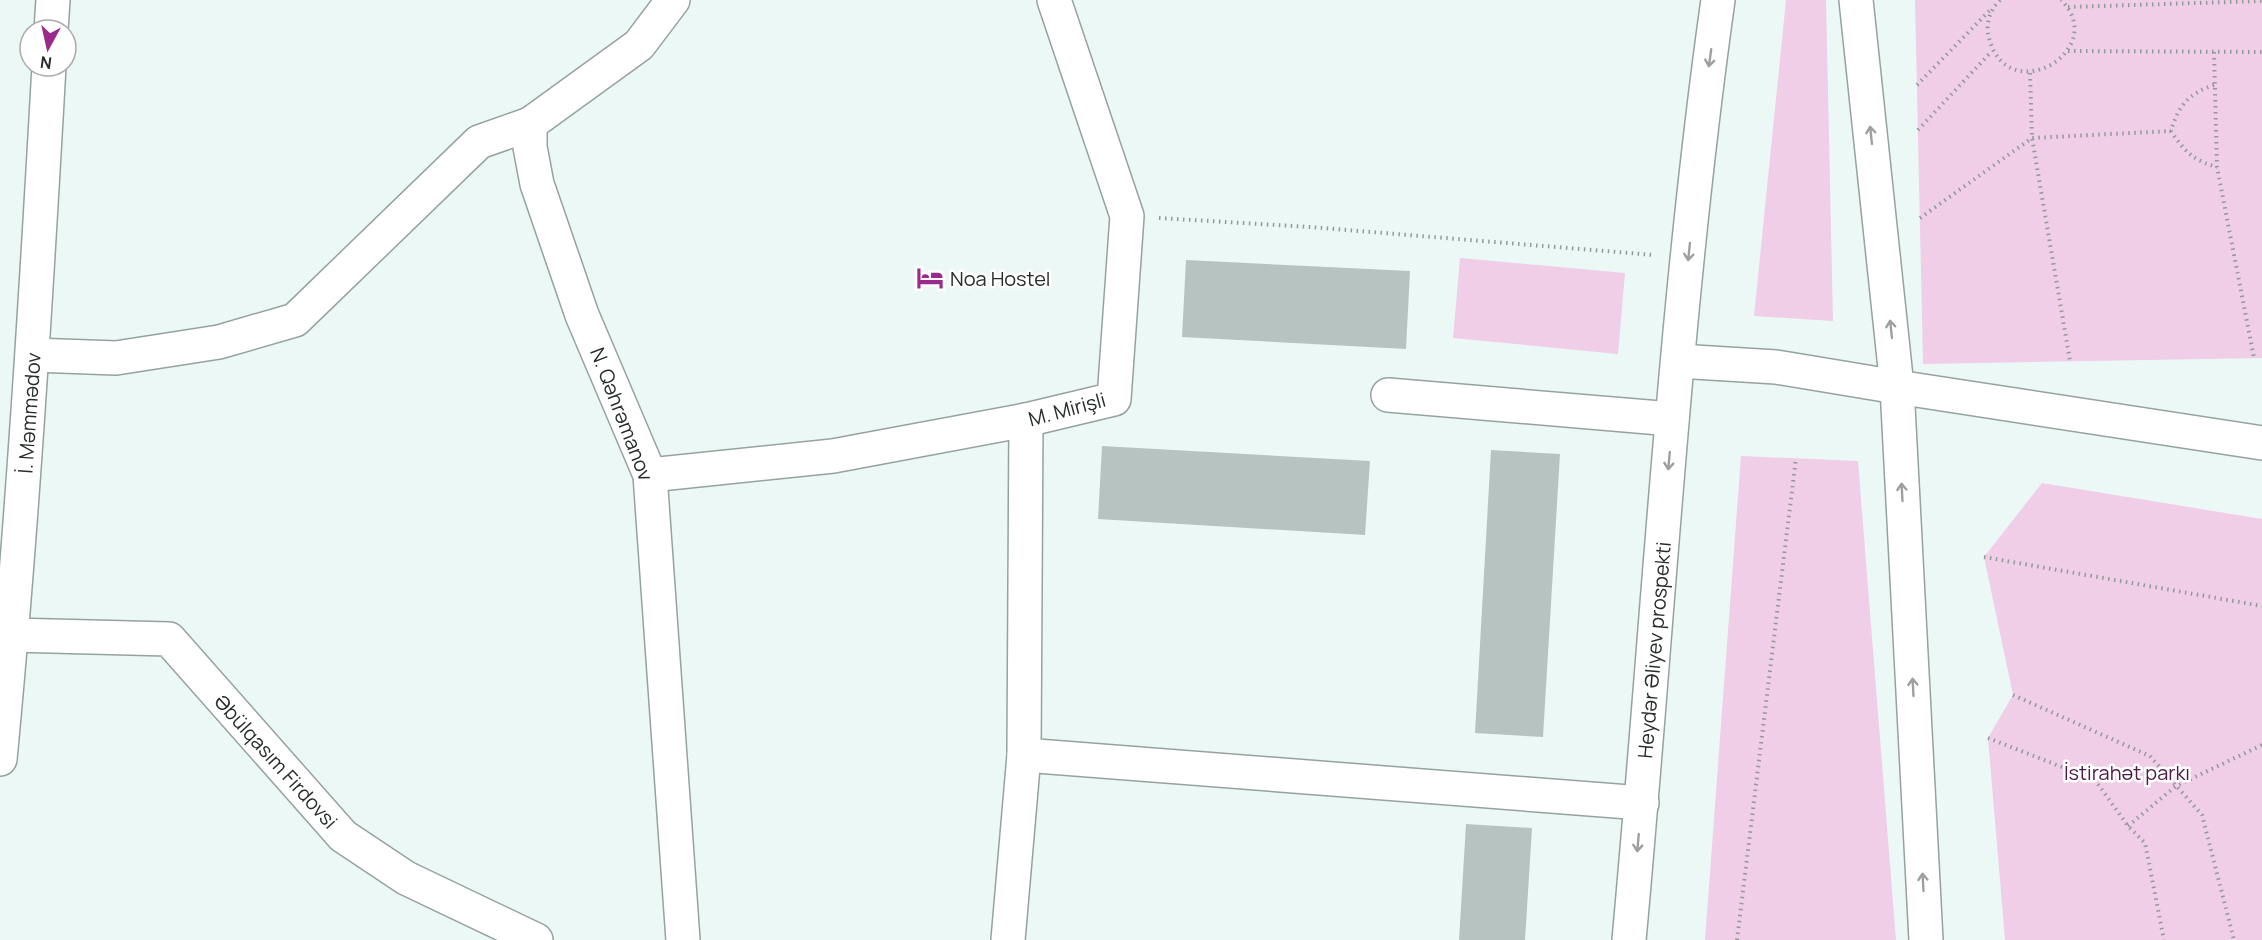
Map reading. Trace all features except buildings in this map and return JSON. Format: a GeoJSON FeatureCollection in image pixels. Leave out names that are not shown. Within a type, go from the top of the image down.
{"type":"FeatureCollection","features":[{"type":"Feature","properties":{"kind":"main road"},"geometry":{"type":"LineString","coordinates":[[52,18],[53,0]]}},
{"type":"Feature","properties":{"kind":"main road"},"geometry":{"type":"LineString","coordinates":[[33,355],[116,358],[219,342],[295,320],[479,142],[530,124],[639,45],[673,0]]}},
{"type":"Feature","properties":{"kind":"main road","name":"M. Mirişli"},"geometry":{"type":"LineString","coordinates":[[650,475],[833,456],[1026,420],[1114,399],[1127,216],[1054,0]]}},
{"type":"Feature","properties":{"kind":"main road","name":"Heydər Əliyev prospekti"},"geometry":{"type":"LineString","coordinates":[[1629,940],[1672,419],[1718,0]]}},
{"type":"Feature","properties":{"kind":"main road"},"geometry":{"type":"LineString","coordinates":[[1856,0],[1897,387],[1926,940]]}},
{"type":"Feature","properties":{"kind":"main road","name":"İ. Məmmədov"},"geometry":{"type":"LineString","coordinates":[[0,759],[12,635],[8,595],[33,355],[48,78]]}},
{"type":"Feature","properties":{"kind":"main road","name":"N. Qəhrəmanov"},"geometry":{"type":"LineString","coordinates":[[530,124],[530,147],[537,184],[578,304],[650,475],[683,940]]}},
{"type":"Feature","properties":{"kind":"main road"},"geometry":{"type":"LineString","coordinates":[[1678,361],[1776,366],[1897,387],[2262,443]]}},
{"type":"Feature","properties":{"kind":"main road"},"geometry":{"type":"LineString","coordinates":[[1388,395],[1672,419]]}},
{"type":"Feature","properties":{"kind":"main road"},"geometry":{"type":"LineString","coordinates":[[1008,940],[1024,755],[1026,420]]}},
{"type":"Feature","properties":{"kind":"main road","name":"Əbülqasım Firdovsi"},"geometry":{"type":"LineString","coordinates":[[12,635],[168,639],[343,836],[406,878],[536,940]]}},
{"type":"Feature","properties":{"kind":"main road"},"geometry":{"type":"LineString","coordinates":[[1024,755],[1642,803]]}},
{"type":"Feature","properties":{"kind":"path"},"geometry":{"type":"LineString","coordinates":[[1917,85],[2000,0]]}},
{"type":"Feature","properties":{"kind":"path"},"geometry":{"type":"LineString","coordinates":[[1992,7],[1987,29],[1992,51],[2008,67],[2030,73],[2052,67],[2068,51],[2074,30],[2068,7],[2061,0]]}},
{"type":"Feature","properties":{"kind":"path"},"geometry":{"type":"LineString","coordinates":[[2068,7],[2262,1]]}},
{"type":"Feature","properties":{"kind":"path"},"geometry":{"type":"LineString","coordinates":[[1918,130],[1992,51]]}},
{"type":"Feature","properties":{"kind":"path"},"geometry":{"type":"LineString","coordinates":[[2068,51],[2262,52]]}},
{"type":"Feature","properties":{"kind":"path"},"geometry":{"type":"LineString","coordinates":[[2214,52],[2217,167],[2254,358]]}},
{"type":"Feature","properties":{"kind":"path"},"geometry":{"type":"LineString","coordinates":[[2030,73],[2032,138],[2070,361]]}},
{"type":"Feature","properties":{"kind":"path"},"geometry":{"type":"LineString","coordinates":[[2171,131],[2177,111],[2186,100],[2198,90],[2214,85]]}},
{"type":"Feature","properties":{"kind":"path"},"geometry":{"type":"LineString","coordinates":[[1920,218],[2032,138],[2171,131]]}},
{"type":"Feature","properties":{"kind":"path"},"geometry":{"type":"LineString","coordinates":[[2171,131],[2186,152],[2198,162],[2217,167]]}},
{"type":"Feature","properties":{"kind":"path"},"geometry":{"type":"LineString","coordinates":[[1127,216],[1310,227],[1688,258]]}},
{"type":"Feature","properties":{"kind":"path"},"geometry":{"type":"LineString","coordinates":[[1737,940],[1796,458]]}},
{"type":"Feature","properties":{"kind":"path"},"geometry":{"type":"LineString","coordinates":[[1984,557],[2262,606]]}},
{"type":"Feature","properties":{"kind":"path"},"geometry":{"type":"LineString","coordinates":[[2013,695],[2150,756],[2202,815],[2234,940]]}},
{"type":"Feature","properties":{"kind":"path"},"geometry":{"type":"LineString","coordinates":[[1988,738],[2095,780],[2128,826],[2145,843],[2164,940]]}},
{"type":"Feature","properties":{"kind":"path"},"geometry":{"type":"LineString","coordinates":[[2128,826],[2176,786],[2262,745]]}},
{"type":"Feature","properties":{"kind":"green space"},"geometry":{"type":"Polygon","coordinates":[[[1786,0],[1826,0],[1833,321],[1754,316],[1786,0]]]}},
{"type":"Feature","properties":{"kind":"green space"},"geometry":{"type":"Polygon","coordinates":[[[1915,0],[2262,0],[2262,358],[1923,364],[1915,0]]]}},
{"type":"Feature","properties":{"kind":"green space"},"geometry":{"type":"Polygon","coordinates":[[[1460,258],[1625,273],[1618,354],[1453,338],[1460,258]]]}},
{"type":"Feature","properties":{"kind":"green space"},"geometry":{"type":"Polygon","coordinates":[[[1741,456],[1858,461],[1896,940],[1705,940],[1741,456]]]}},
{"type":"Feature","properties":{"kind":"green space","name":"İstirahət parkı"},"geometry":{"type":"Polygon","coordinates":[[[2042,483],[2262,519],[2262,940],[2005,940],[1988,738],[2013,695],[1984,557],[2042,483]]]}},
{"type":"Feature","properties":{"kind":"place","name":"Noa Hostel"},"geometry":{"type":"Point","coordinates":[930,278]}}]}
